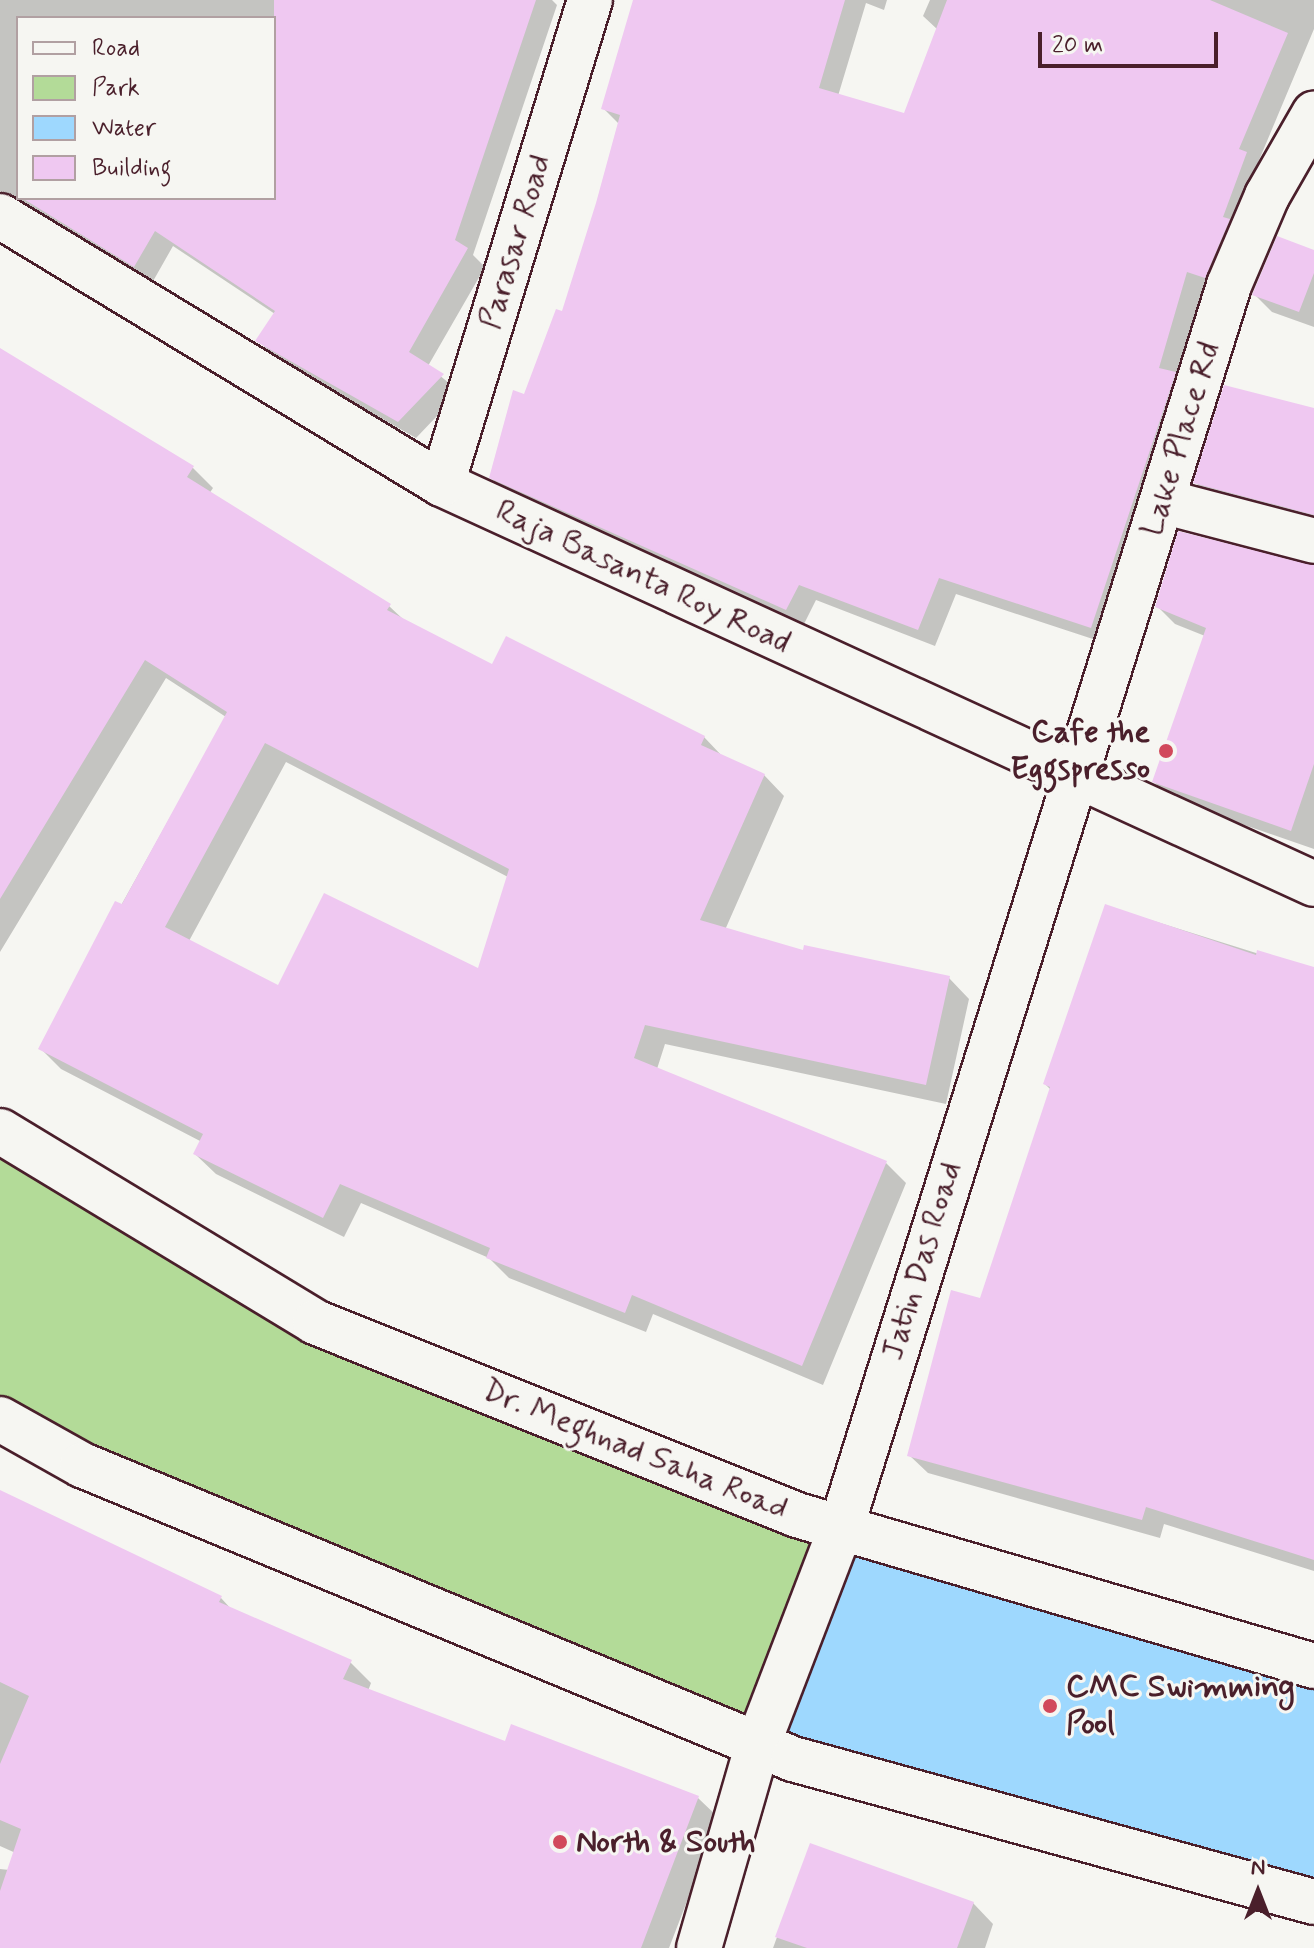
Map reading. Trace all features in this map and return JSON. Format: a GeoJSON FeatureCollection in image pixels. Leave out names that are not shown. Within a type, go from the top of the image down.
{"type":"FeatureCollection","features":[{"type":"Feature","properties":{"kind":"street","name":"Parasar Road"},"geometry":{"type":"LineString","coordinates":[[442,484],[590,0]]}},
{"type":"Feature","properties":{"kind":"street","name":"Lake Place Rd"},"geometry":{"type":"LineString","coordinates":[[1073,774],[1229,285],[1267,196],[1314,114]]}},
{"type":"Feature","properties":{"kind":"street","name":"Raja Basanta Roy Road"},"geometry":{"type":"LineString","coordinates":[[0,216],[442,484],[1314,884]]}},
{"type":"Feature","properties":{"kind":"street"},"geometry":{"type":"LineString","coordinates":[[1162,501],[1314,541]]}},
{"type":"Feature","properties":{"kind":"street","name":"Jatin Das Road"},"geometry":{"type":"LineString","coordinates":[[699,1948],[758,1744],[841,1528],[1073,774]]}},
{"type":"Feature","properties":{"kind":"street","name":"Dr. Meghnad Saha Road"},"geometry":{"type":"LineString","coordinates":[[0,1131],[315,1322],[797,1515],[1314,1666]]}},
{"type":"Feature","properties":{"kind":"street"},"geometry":{"type":"LineString","coordinates":[[0,1419],[82,1465],[793,1759],[1314,1902]]}},
{"type":"Feature","properties":{"kind":"green space"},"geometry":{"type":"Polygon","coordinates":[[[0,1150],[819,1538],[754,1726],[83,1449],[0,1402],[0,1150]]]}},
{"type":"Feature","properties":{"kind":"water","name":"CMC Swimming Pool"},"geometry":{"type":"Polygon","coordinates":[[[847,1550],[1314,1682],[1314,1881],[894,1773],[777,1731],[847,1550]]]}},
{"type":"Feature","properties":{"kind":"building"},"geometry":{"type":"Polygon","coordinates":[[[274,0],[536,0],[455,240],[468,248],[409,352],[444,374],[398,422],[255,341],[275,311],[155,231],[134,267],[25,200],[276,200],[274,0]]]}},
{"type":"Feature","properties":{"kind":"building"},"geometry":{"type":"Polygon","coordinates":[[[633,0],[845,0],[819,88],[904,113],[947,0],[1210,0],[1288,33],[1239,149],[1247,152],[1223,217],[1230,219],[1205,278],[1187,272],[1159,368],[1176,372],[1091,628],[939,578],[918,630],[799,585],[786,610],[489,478],[513,390],[524,394],[556,309],[562,311],[596,203],[620,115],[601,109],[633,0]]]}},
{"type":"Feature","properties":{"kind":"building"},"geometry":{"type":"Polygon","coordinates":[[[1277,236],[1314,250],[1314,273],[1299,312],[1252,295],[1277,236]]]}},
{"type":"Feature","properties":{"kind":"building"},"geometry":{"type":"Polygon","coordinates":[[[0,348],[194,466],[187,477],[391,604],[387,610],[492,664],[506,636],[705,736],[701,745],[765,774],[700,920],[803,950],[804,945],[950,976],[926,1085],[645,1025],[634,1058],[887,1161],[802,1366],[632,1295],[625,1313],[486,1258],[490,1248],[340,1184],[323,1218],[193,1154],[203,1134],[38,1049],[115,901],[122,904],[227,712],[145,660],[0,899],[0,348]],[[265,743],[165,927],[278,985],[324,893],[478,968],[509,869],[265,743]]]}},
{"type":"Feature","properties":{"kind":"building"},"geometry":{"type":"Polygon","coordinates":[[[1224,385],[1314,408],[1314,515],[1193,483],[1224,385]]]}},
{"type":"Feature","properties":{"kind":"building"},"geometry":{"type":"Polygon","coordinates":[[[1178,531],[1314,565],[1314,764],[1291,831],[1152,782],[1206,628],[1155,607],[1178,531]]]}},
{"type":"Feature","properties":{"kind":"building"},"geometry":{"type":"Polygon","coordinates":[[[1105,904],[1256,955],[1257,950],[1314,967],[1314,1560],[1146,1507],[1142,1520],[907,1456],[951,1290],[980,1298],[1050,1087],[1043,1084],[1105,904]]]}},
{"type":"Feature","properties":{"kind":"building"},"geometry":{"type":"Polygon","coordinates":[[[0,1490],[222,1596],[219,1602],[352,1660],[343,1679],[505,1741],[511,1724],[699,1796],[641,1948],[0,1948],[0,1891],[21,1829],[0,1820],[0,1764],[29,1696],[0,1682],[0,1490]]]}},
{"type":"Feature","properties":{"kind":"building"},"geometry":{"type":"Polygon","coordinates":[[[810,1843],[974,1902],[957,1948],[807,1948],[775,1937],[810,1843]]]}},
{"type":"Feature","properties":{"kind":"place","name":"Cafe the Eggspresso"},"geometry":{"type":"Point","coordinates":[1166,751]}},
{"type":"Feature","properties":{"kind":"place","name":"CMC Swimming Pool"},"geometry":{"type":"Point","coordinates":[1050,1706]}},
{"type":"Feature","properties":{"kind":"place","name":"North & South"},"geometry":{"type":"Point","coordinates":[560,1842]}}]}
